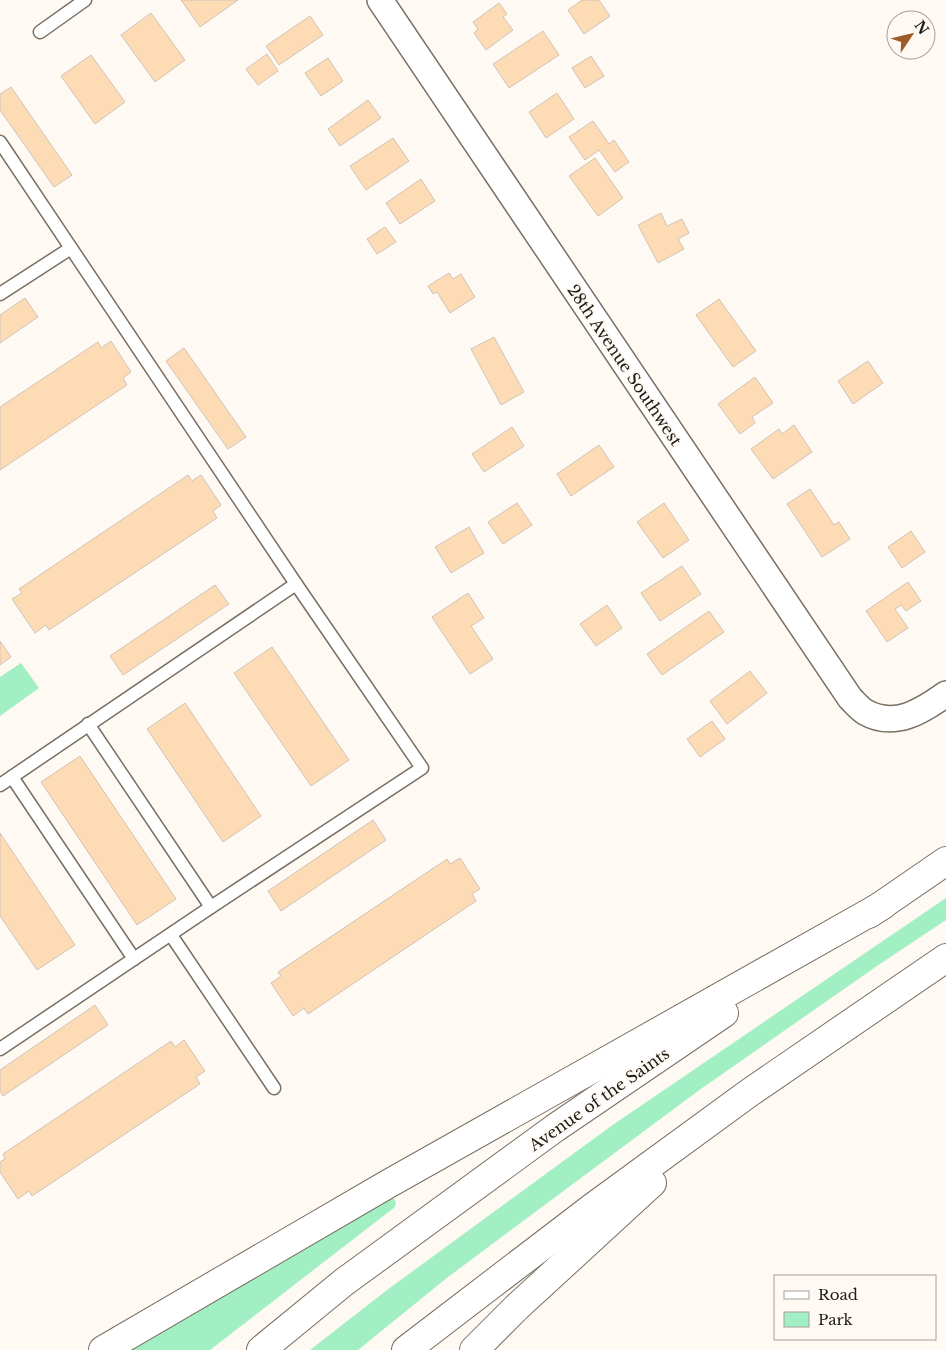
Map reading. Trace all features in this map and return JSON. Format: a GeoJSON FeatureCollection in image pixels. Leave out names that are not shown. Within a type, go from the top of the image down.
{"type":"FeatureCollection","features":[{"type":"Feature","properties":{"kind":"highway","name":"Avenue of the Saints"},"geometry":{"type":"LineString","coordinates":[[261,1350],[344,1282],[555,1128],[946,861]]}},
{"type":"Feature","properties":{"kind":"highway"},"geometry":{"type":"LineString","coordinates":[[104,1350],[395,1180],[883,905]]}},
{"type":"Feature","properties":{"kind":"highway"},"geometry":{"type":"LineString","coordinates":[[406,1350],[593,1207],[749,1092],[946,958]]}},
{"type":"Feature","properties":{"kind":"highway"},"geometry":{"type":"LineString","coordinates":[[474,1350],[517,1307],[749,1092]]}},
{"type":"Feature","properties":{"kind":"street","name":"28th Avenue Southwest"},"geometry":{"type":"LineString","coordinates":[[380,0],[850,698],[866,712],[898,720],[916,712],[946,694]]}},
{"type":"Feature","properties":{"kind":"lane"},"geometry":{"type":"LineString","coordinates":[[40,32],[85,0]]}},
{"type":"Feature","properties":{"kind":"lane"},"geometry":{"type":"LineString","coordinates":[[0,142],[296,584],[422,768],[0,1049]]}},
{"type":"Feature","properties":{"kind":"lane"},"geometry":{"type":"LineString","coordinates":[[0,294],[71,248]]}},
{"type":"Feature","properties":{"kind":"lane"},"geometry":{"type":"LineString","coordinates":[[0,785],[296,584]]}},
{"type":"Feature","properties":{"kind":"lane"},"geometry":{"type":"LineString","coordinates":[[88,724],[211,907]]}},
{"type":"Feature","properties":{"kind":"lane"},"geometry":{"type":"LineString","coordinates":[[12,777],[134,959]]}},
{"type":"Feature","properties":{"kind":"lane"},"geometry":{"type":"LineString","coordinates":[[171,935],[274,1088]]}},
{"type":"Feature","properties":{"kind":"green space"},"geometry":{"type":"Polygon","coordinates":[[[21,663],[39,688],[0,716],[0,677],[21,663]]]}},
{"type":"Feature","properties":{"kind":"green space"},"geometry":{"type":"Polygon","coordinates":[[[946,898],[946,920],[698,1091],[448,1277],[358,1350],[310,1350],[387,1290],[614,1124],[946,898]]]}},
{"type":"Feature","properties":{"kind":"green space"},"geometry":{"type":"Polygon","coordinates":[[[391,1195],[396,1202],[395,1207],[210,1350],[124,1350],[391,1195]]]}},
{"type":"Feature","properties":{"kind":"building"},"geometry":{"type":"Polygon","coordinates":[[[181,0],[238,0],[200,27],[181,0]]]}},
{"type":"Feature","properties":{"kind":"building"},"geometry":{"type":"Polygon","coordinates":[[[582,0],[599,0],[610,16],[584,34],[568,10],[582,0]]]}},
{"type":"Feature","properties":{"kind":"building"},"geometry":{"type":"Polygon","coordinates":[[[499,3],[507,14],[503,17],[513,30],[486,50],[474,33],[478,29],[473,22],[499,3]]]}},
{"type":"Feature","properties":{"kind":"building"},"geometry":{"type":"Polygon","coordinates":[[[151,13],[185,60],[155,82],[121,35],[151,13]]]}},
{"type":"Feature","properties":{"kind":"building"},"geometry":{"type":"Polygon","coordinates":[[[310,16],[323,35],[279,65],[266,46],[310,16]]]}},
{"type":"Feature","properties":{"kind":"building"},"geometry":{"type":"Polygon","coordinates":[[[543,31],[559,55],[509,88],[493,64],[543,31]]]}},
{"type":"Feature","properties":{"kind":"building"},"geometry":{"type":"Polygon","coordinates":[[[267,54],[278,71],[258,85],[246,69],[267,54]]]}},
{"type":"Feature","properties":{"kind":"building"},"geometry":{"type":"Polygon","coordinates":[[[91,55],[125,102],[95,124],[61,76],[91,55]]]}},
{"type":"Feature","properties":{"kind":"building"},"geometry":{"type":"Polygon","coordinates":[[[591,56],[604,76],[585,88],[572,68],[591,56]]]}},
{"type":"Feature","properties":{"kind":"building"},"geometry":{"type":"Polygon","coordinates":[[[328,58],[343,81],[321,96],[305,73],[328,58]]]}},
{"type":"Feature","properties":{"kind":"building"},"geometry":{"type":"Polygon","coordinates":[[[11,87],[72,175],[54,187],[0,110],[0,94],[11,87]]]}},
{"type":"Feature","properties":{"kind":"building"},"geometry":{"type":"Polygon","coordinates":[[[557,93],[574,119],[546,138],[529,112],[557,93]]]}},
{"type":"Feature","properties":{"kind":"building"},"geometry":{"type":"Polygon","coordinates":[[[368,100],[381,118],[340,146],[328,129],[368,100]]]}},
{"type":"Feature","properties":{"kind":"building"},"geometry":{"type":"Polygon","coordinates":[[[593,121],[609,144],[614,140],[629,162],[615,172],[599,150],[585,160],[569,137],[593,121]]]}},
{"type":"Feature","properties":{"kind":"building"},"geometry":{"type":"Polygon","coordinates":[[[393,138],[409,161],[366,190],[350,166],[393,138]]]}},
{"type":"Feature","properties":{"kind":"building"},"geometry":{"type":"Polygon","coordinates":[[[595,158],[623,198],[598,216],[569,176],[595,158]]]}},
{"type":"Feature","properties":{"kind":"building"},"geometry":{"type":"Polygon","coordinates":[[[421,179],[435,201],[400,224],[386,203],[421,179]]]}},
{"type":"Feature","properties":{"kind":"building"},"geometry":{"type":"Polygon","coordinates":[[[661,213],[667,226],[682,219],[689,233],[678,239],[684,249],[658,263],[638,225],[661,213]]]}},
{"type":"Feature","properties":{"kind":"building"},"geometry":{"type":"Polygon","coordinates":[[[385,227],[396,242],[377,254],[367,239],[385,227]]]}},
{"type":"Feature","properties":{"kind":"building"},"geometry":{"type":"Polygon","coordinates":[[[449,273],[453,279],[461,274],[475,297],[450,313],[437,292],[433,294],[428,286],[449,273]]]}},
{"type":"Feature","properties":{"kind":"building"},"geometry":{"type":"Polygon","coordinates":[[[25,298],[38,317],[0,343],[0,315],[25,298]]]}},
{"type":"Feature","properties":{"kind":"building"},"geometry":{"type":"Polygon","coordinates":[[[719,299],[756,351],[733,367],[696,315],[719,299]]]}},
{"type":"Feature","properties":{"kind":"building"},"geometry":{"type":"Polygon","coordinates":[[[494,337],[524,392],[501,405],[471,349],[494,337]]]}},
{"type":"Feature","properties":{"kind":"building"},"geometry":{"type":"Polygon","coordinates":[[[111,341],[131,372],[123,378],[127,385],[0,470],[0,407],[98,342],[101,348],[111,341]]]}},
{"type":"Feature","properties":{"kind":"building"},"geometry":{"type":"Polygon","coordinates":[[[184,348],[246,437],[228,449],[166,361],[184,348]]]}},
{"type":"Feature","properties":{"kind":"building"},"geometry":{"type":"Polygon","coordinates":[[[868,361],[883,383],[853,404],[838,381],[868,361]]]}},
{"type":"Feature","properties":{"kind":"building"},"geometry":{"type":"Polygon","coordinates":[[[755,377],[773,403],[752,417],[755,423],[740,434],[718,404],[755,377]]]}},
{"type":"Feature","properties":{"kind":"building"},"geometry":{"type":"Polygon","coordinates":[[[794,425],[812,452],[773,479],[751,449],[779,429],[782,434],[794,425]]]}},
{"type":"Feature","properties":{"kind":"building"},"geometry":{"type":"Polygon","coordinates":[[[512,427],[524,446],[484,472],[472,454],[512,427]]]}},
{"type":"Feature","properties":{"kind":"building"},"geometry":{"type":"Polygon","coordinates":[[[599,445],[614,467],[571,496],[557,474],[599,445]]]}},
{"type":"Feature","properties":{"kind":"building"},"geometry":{"type":"Polygon","coordinates":[[[188,475],[192,481],[201,475],[221,505],[213,511],[217,518],[49,630],[46,625],[35,633],[12,599],[22,593],[19,589],[188,475]]]}},
{"type":"Feature","properties":{"kind":"building"},"geometry":{"type":"Polygon","coordinates":[[[810,489],[834,525],[839,522],[850,539],[822,557],[787,504],[810,489]]]}},
{"type":"Feature","properties":{"kind":"building"},"geometry":{"type":"Polygon","coordinates":[[[517,503],[532,525],[503,544],[488,522],[517,503]]]}},
{"type":"Feature","properties":{"kind":"building"},"geometry":{"type":"Polygon","coordinates":[[[664,503],[689,540],[663,558],[637,522],[664,503]]]}},
{"type":"Feature","properties":{"kind":"building"},"geometry":{"type":"Polygon","coordinates":[[[469,527],[484,553],[451,573],[435,547],[469,527]]]}},
{"type":"Feature","properties":{"kind":"building"},"geometry":{"type":"Polygon","coordinates":[[[911,531],[925,552],[902,568],[888,547],[911,531]]]}},
{"type":"Feature","properties":{"kind":"building"},"geometry":{"type":"Polygon","coordinates":[[[682,566],[701,594],[660,621],[641,593],[682,566]]]}},
{"type":"Feature","properties":{"kind":"building"},"geometry":{"type":"Polygon","coordinates":[[[908,582],[921,601],[906,611],[901,605],[895,609],[908,628],[887,642],[866,611],[908,582]]]}},
{"type":"Feature","properties":{"kind":"building"},"geometry":{"type":"Polygon","coordinates":[[[215,585],[229,604],[123,675],[110,656],[215,585]]]}},
{"type":"Feature","properties":{"kind":"building"},"geometry":{"type":"Polygon","coordinates":[[[468,593],[484,618],[471,626],[493,659],[470,674],[432,617],[468,593]]]}},
{"type":"Feature","properties":{"kind":"building"},"geometry":{"type":"Polygon","coordinates":[[[607,605],[622,628],[596,646],[580,624],[607,605]]]}},
{"type":"Feature","properties":{"kind":"building"},"geometry":{"type":"Polygon","coordinates":[[[709,611],[724,632],[662,675],[647,654],[709,611]]]}},
{"type":"Feature","properties":{"kind":"building"},"geometry":{"type":"Polygon","coordinates":[[[0,641],[11,657],[0,665],[0,641]]]}},
{"type":"Feature","properties":{"kind":"building"},"geometry":{"type":"Polygon","coordinates":[[[272,647],[349,760],[311,786],[234,673],[272,647]]]}},
{"type":"Feature","properties":{"kind":"building"},"geometry":{"type":"Polygon","coordinates":[[[750,671],[767,693],[727,724],[710,701],[750,671]]]}},
{"type":"Feature","properties":{"kind":"building"},"geometry":{"type":"Polygon","coordinates":[[[185,703],[261,816],[223,842],[147,729],[185,703]]]}},
{"type":"Feature","properties":{"kind":"building"},"geometry":{"type":"Polygon","coordinates":[[[712,721],[725,739],[700,757],[687,739],[712,721]]]}},
{"type":"Feature","properties":{"kind":"building"},"geometry":{"type":"Polygon","coordinates":[[[80,756],[176,899],[137,925],[41,782],[80,756]]]}},
{"type":"Feature","properties":{"kind":"building"},"geometry":{"type":"Polygon","coordinates":[[[373,820],[386,840],[281,911],[268,891],[373,820]]]}},
{"type":"Feature","properties":{"kind":"building"},"geometry":{"type":"Polygon","coordinates":[[[0,833],[75,945],[37,970],[0,916],[0,833]]]}},
{"type":"Feature","properties":{"kind":"building"},"geometry":{"type":"Polygon","coordinates":[[[460,858],[480,889],[472,894],[476,901],[308,1014],[304,1008],[293,1016],[271,983],[281,976],[278,972],[447,859],[450,864],[460,858]]]}},
{"type":"Feature","properties":{"kind":"building"},"geometry":{"type":"Polygon","coordinates":[[[95,1005],[108,1025],[3,1096],[0,1091],[0,1070],[95,1005]]]}},
{"type":"Feature","properties":{"kind":"building"},"geometry":{"type":"Polygon","coordinates":[[[184,1040],[205,1071],[196,1077],[200,1084],[32,1196],[29,1191],[18,1199],[0,1172],[0,1162],[5,1159],[3,1154],[171,1041],[175,1047],[184,1040]]]}}]}
